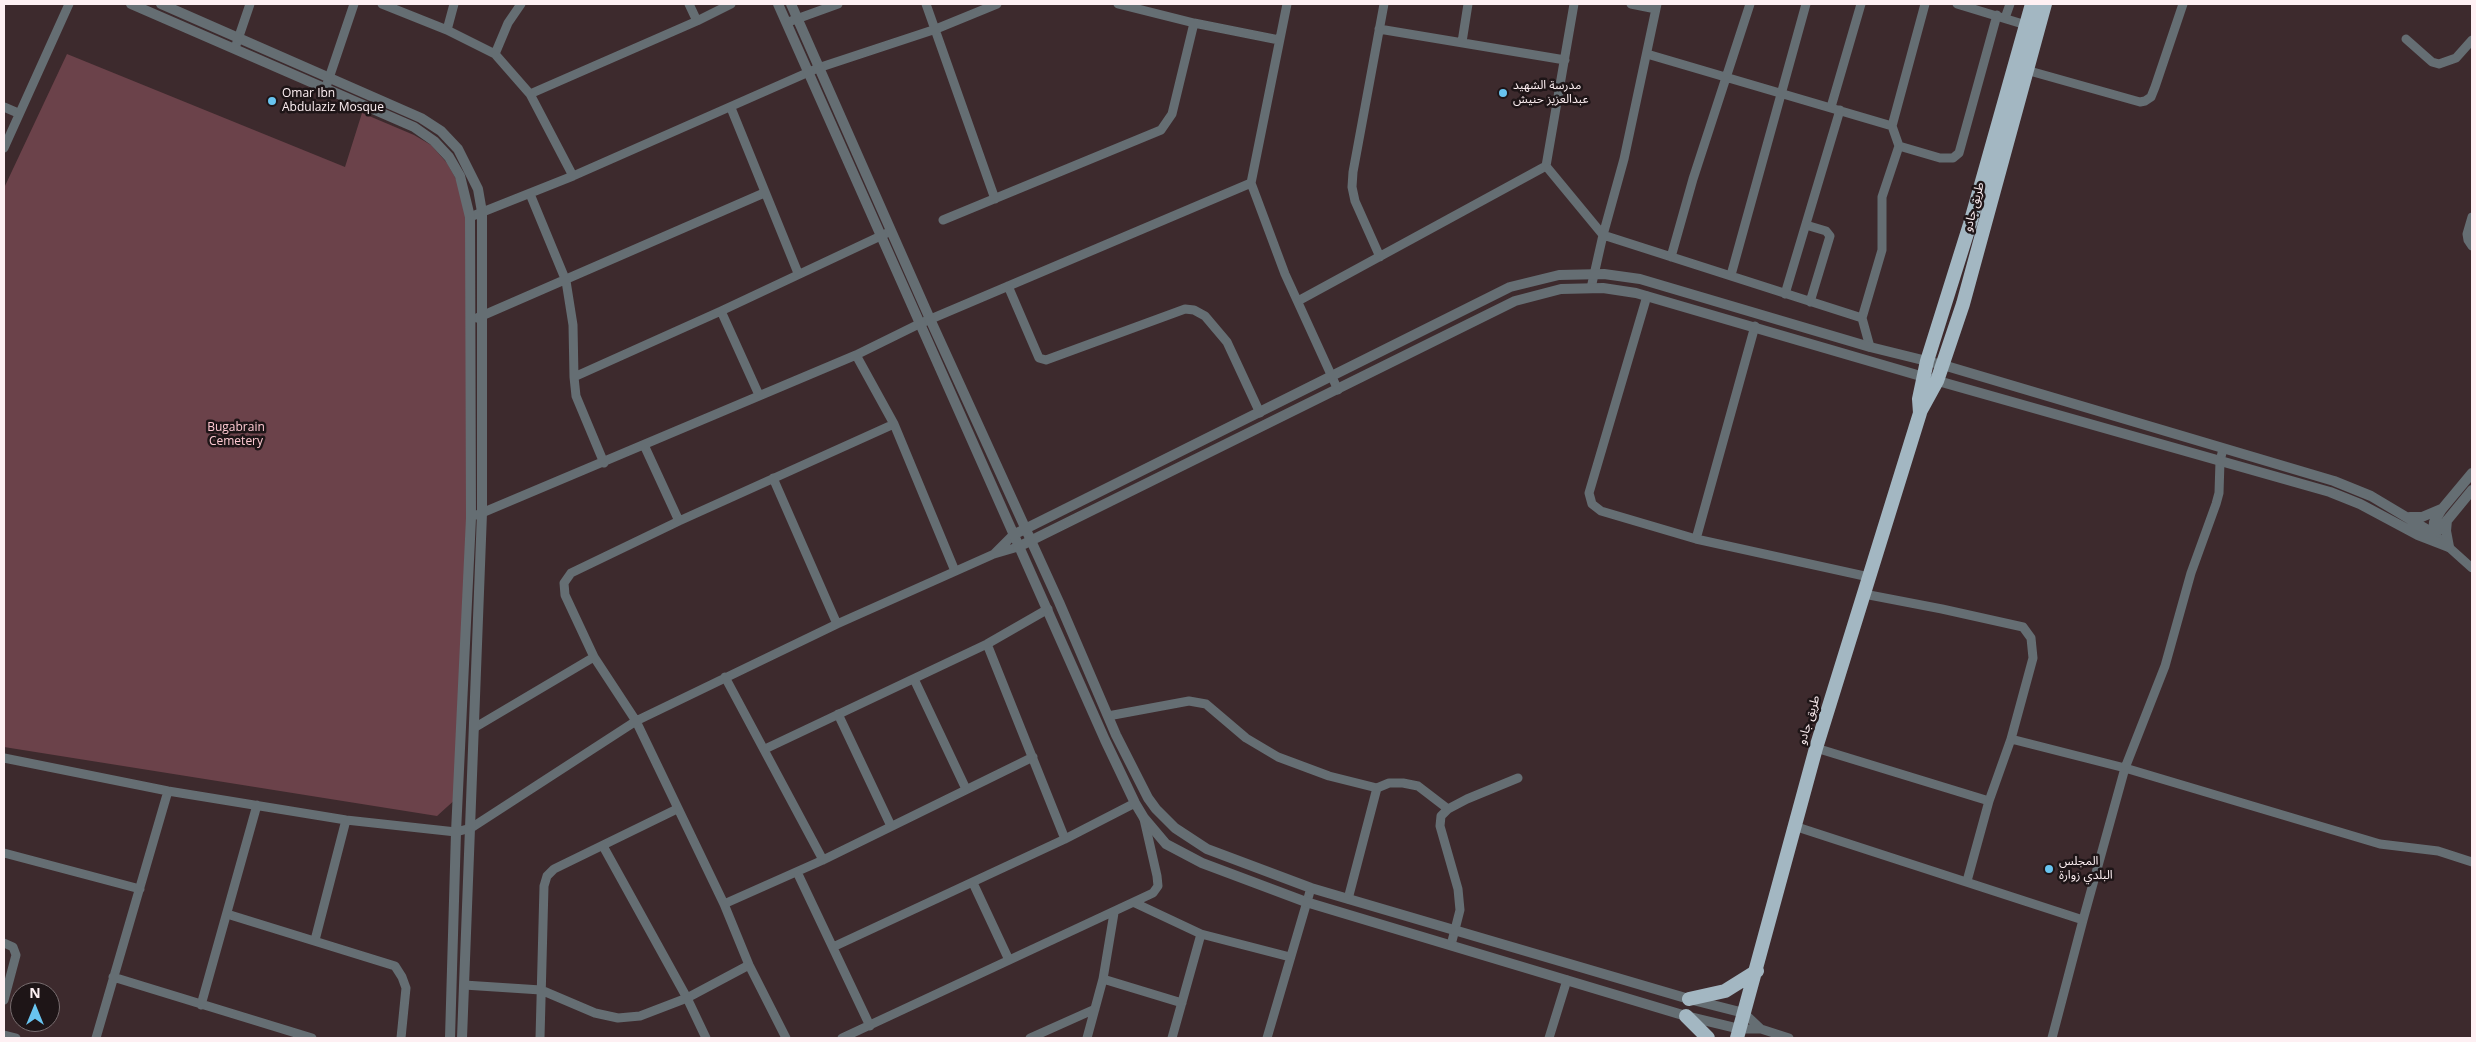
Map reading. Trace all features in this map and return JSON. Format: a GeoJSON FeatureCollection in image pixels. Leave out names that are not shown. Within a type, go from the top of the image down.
{"type":"FeatureCollection","features":[{"type":"Feature","properties":{"kind":"highway","name":"طريق جادو"},"geometry":{"type":"LineString","coordinates":[[1920,413],[1919,398],[1927,361],[1970,224],[2032,4]]}},
{"type":"Feature","properties":{"kind":"highway","name":"طريق جادو"},"geometry":{"type":"LineString","coordinates":[[1738,1034],[1757,971],[1816,748],[1920,413],[1938,381],[1943,365],[1978,251],[2045,4]]}},
{"type":"Feature","properties":{"kind":"highway"},"geometry":{"type":"LineString","coordinates":[[1689,999],[1726,991],[1757,971]]}},
{"type":"Feature","properties":{"kind":"highway"},"geometry":{"type":"LineString","coordinates":[[1686,1016],[1708,1038]]}},
{"type":"Feature","properties":{"kind":"street"},"geometry":{"type":"LineString","coordinates":[[4,148],[18,113],[69,4]]}},
{"type":"Feature","properties":{"kind":"street"},"geometry":{"type":"LineString","coordinates":[[131,4],[237,43]]}},
{"type":"Feature","properties":{"kind":"street"},"geometry":{"type":"LineString","coordinates":[[161,4],[237,43],[328,83],[421,118],[441,131],[458,149],[478,189],[482,212],[482,513],[462,1038]]}},
{"type":"Feature","properties":{"kind":"street"},"geometry":{"type":"LineString","coordinates":[[237,43],[250,4]]}},
{"type":"Feature","properties":{"kind":"street"},"geometry":{"type":"LineString","coordinates":[[328,83],[354,4]]}},
{"type":"Feature","properties":{"kind":"street"},"geometry":{"type":"LineString","coordinates":[[382,4],[448,30],[495,54],[530,94],[573,176]]}},
{"type":"Feature","properties":{"kind":"street"},"geometry":{"type":"LineString","coordinates":[[448,30],[454,4]]}},
{"type":"Feature","properties":{"kind":"street"},"geometry":{"type":"LineString","coordinates":[[495,54],[508,23],[520,4]]}},
{"type":"Feature","properties":{"kind":"street"},"geometry":{"type":"LineString","coordinates":[[689,4],[697,21]]}},
{"type":"Feature","properties":{"kind":"street"},"geometry":{"type":"LineString","coordinates":[[530,94],[697,21],[731,4]]}},
{"type":"Feature","properties":{"kind":"street"},"geometry":{"type":"LineString","coordinates":[[778,4],[786,22],[814,70]]}},
{"type":"Feature","properties":{"kind":"street"},"geometry":{"type":"LineString","coordinates":[[790,4],[797,18],[814,70],[886,233],[930,319],[1108,716],[1148,798],[1175,828],[1207,849],[1311,888],[1689,999],[1744,1013],[1761,1029],[1789,1038]]}},
{"type":"Feature","properties":{"kind":"street"},"geometry":{"type":"LineString","coordinates":[[786,22],[838,4]]}},
{"type":"Feature","properties":{"kind":"street"},"geometry":{"type":"LineString","coordinates":[[926,4],[995,199]]}},
{"type":"Feature","properties":{"kind":"street"},"geometry":{"type":"LineString","coordinates":[[470,217],[573,176],[814,70],[936,29],[996,4]]}},
{"type":"Feature","properties":{"kind":"street"},"geometry":{"type":"LineString","coordinates":[[1118,4],[1194,23],[1279,40]]}},
{"type":"Feature","properties":{"kind":"street"},"geometry":{"type":"LineString","coordinates":[[1287,4],[1251,183],[1298,301],[1338,390]]}},
{"type":"Feature","properties":{"kind":"street"},"geometry":{"type":"LineString","coordinates":[[1380,257],[1355,201],[1352,187],[1353,172],[1384,4]]}},
{"type":"Feature","properties":{"kind":"street"},"geometry":{"type":"LineString","coordinates":[[1462,42],[1468,4]]}},
{"type":"Feature","properties":{"kind":"street"},"geometry":{"type":"LineString","coordinates":[[1574,4],[1546,166],[1603,235],[1862,318]]}},
{"type":"Feature","properties":{"kind":"street"},"geometry":{"type":"LineString","coordinates":[[1591,288],[1603,235],[1624,159],[1657,6],[1631,4]]}},
{"type":"Feature","properties":{"kind":"street"},"geometry":{"type":"LineString","coordinates":[[1671,257],[1693,179],[1750,4]]}},
{"type":"Feature","properties":{"kind":"street"},"geometry":{"type":"LineString","coordinates":[[1731,275],[1806,4]]}},
{"type":"Feature","properties":{"kind":"street"},"geometry":{"type":"LineString","coordinates":[[1831,107],[1861,4]]}},
{"type":"Feature","properties":{"kind":"street"},"geometry":{"type":"LineString","coordinates":[[1870,347],[1862,318],[1882,250],[1882,197],[1899,146],[1892,126],[1926,4]]}},
{"type":"Feature","properties":{"kind":"street"},"geometry":{"type":"LineString","coordinates":[[1957,4],[2026,25]]}},
{"type":"Feature","properties":{"kind":"street"},"geometry":{"type":"LineString","coordinates":[[1899,146],[1940,158],[1953,158],[1960,153],[2001,16],[2010,4]]}},
{"type":"Feature","properties":{"kind":"street"},"geometry":{"type":"LineString","coordinates":[[2026,70],[2140,102],[2145,101],[2151,97],[2183,4]]}},
{"type":"Feature","properties":{"kind":"street"},"geometry":{"type":"LineString","coordinates":[[943,220],[1161,130],[1168,124],[1172,114],[1194,23]]}},
{"type":"Feature","properties":{"kind":"street"},"geometry":{"type":"LineString","coordinates":[[1379,29],[1565,60]]}},
{"type":"Feature","properties":{"kind":"street"},"geometry":{"type":"LineString","coordinates":[[2406,39],[2432,62],[2439,64],[2456,58],[2472,40]]}},
{"type":"Feature","properties":{"kind":"street"},"geometry":{"type":"LineString","coordinates":[[1647,54],[1892,126]]}},
{"type":"Feature","properties":{"kind":"street"},"geometry":{"type":"LineString","coordinates":[[328,83],[414,127],[434,141],[449,157],[460,176],[470,217],[471,518],[456,832],[450,1038]]}},
{"type":"Feature","properties":{"kind":"street"},"geometry":{"type":"LineString","coordinates":[[4,107],[18,113]]}},
{"type":"Feature","properties":{"kind":"street"},"geometry":{"type":"LineString","coordinates":[[731,108],[764,194],[798,273]]}},
{"type":"Feature","properties":{"kind":"street"},"geometry":{"type":"LineString","coordinates":[[1786,294],[1840,110]]}},
{"type":"Feature","properties":{"kind":"street"},"geometry":{"type":"LineString","coordinates":[[1298,301],[1546,166]]}},
{"type":"Feature","properties":{"kind":"street"},"geometry":{"type":"LineString","coordinates":[[471,518],[644,446],[759,395],[856,356],[930,319],[1251,183]]}},
{"type":"Feature","properties":{"kind":"street"},"geometry":{"type":"LineString","coordinates":[[530,194],[566,281],[573,325],[574,378],[580,405],[604,463]]}},
{"type":"Feature","properties":{"kind":"street"},"geometry":{"type":"LineString","coordinates":[[471,321],[764,194]]}},
{"type":"Feature","properties":{"kind":"street"},"geometry":{"type":"LineString","coordinates":[[2472,217],[2467,234],[2472,246]]}},
{"type":"Feature","properties":{"kind":"street"},"geometry":{"type":"LineString","coordinates":[[1806,225],[1826,231],[1830,236],[1810,302]]}},
{"type":"Feature","properties":{"kind":"street"},"geometry":{"type":"LineString","coordinates":[[574,378],[722,311],[798,273],[886,233]]}},
{"type":"Feature","properties":{"kind":"street"},"geometry":{"type":"LineString","coordinates":[[886,233],[919,324],[1135,803],[1144,818],[1166,844],[1184,855],[1306,902],[1686,1016],[1738,1034],[1761,1029]]}},
{"type":"Feature","properties":{"kind":"street"},"geometry":{"type":"LineString","coordinates":[[994,554],[1013,534],[1332,378],[1510,287],[1559,275],[1594,274],[1640,279],[1870,347],[1943,365],[2353,488],[2408,516],[2433,533],[2472,568]]}},
{"type":"Feature","properties":{"kind":"street"},"geometry":{"type":"LineString","coordinates":[[1008,286],[1039,358],[1046,360],[1185,309],[1194,310],[1205,316],[1227,342],[1260,413]]}},
{"type":"Feature","properties":{"kind":"street"},"geometry":{"type":"LineString","coordinates":[[4,758],[168,791],[346,820],[456,832],[471,828],[636,721],[837,624],[994,554],[1031,542],[1515,301],[1561,289],[1603,288],[1647,296],[2220,461],[2345,498],[2418,535],[2449,547]]}},
{"type":"Feature","properties":{"kind":"street"},"geometry":{"type":"LineString","coordinates":[[1647,296],[1589,493],[1592,504],[1600,511],[1696,539],[1869,577]]}},
{"type":"Feature","properties":{"kind":"street"},"geometry":{"type":"LineString","coordinates":[[722,311],[759,395]]}},
{"type":"Feature","properties":{"kind":"street"},"geometry":{"type":"LineString","coordinates":[[1696,539],[1755,326]]}},
{"type":"Feature","properties":{"kind":"street"},"geometry":{"type":"LineString","coordinates":[[856,356],[894,424],[955,571]]}},
{"type":"Feature","properties":{"kind":"street"},"geometry":{"type":"LineString","coordinates":[[786,1038],[749,965],[724,904],[636,721],[594,656],[565,595],[564,583],[571,573],[772,478],[894,424]]}},
{"type":"Feature","properties":{"kind":"street"},"geometry":{"type":"LineString","coordinates":[[644,446],[679,521]]}},
{"type":"Feature","properties":{"kind":"street"},"geometry":{"type":"LineString","coordinates":[[2052,1038],[2125,768],[2165,666],[2191,573],[2216,504],[2219,493],[2220,461],[2224,449]]}},
{"type":"Feature","properties":{"kind":"street"},"geometry":{"type":"LineString","coordinates":[[2433,533],[2434,522],[2442,509],[2472,473]]}},
{"type":"Feature","properties":{"kind":"street"},"geometry":{"type":"LineString","coordinates":[[772,478],[837,624]]}},
{"type":"Feature","properties":{"kind":"street"},"geometry":{"type":"LineString","coordinates":[[2418,535],[2433,533],[2447,520],[2472,490]]}},
{"type":"Feature","properties":{"kind":"street"},"geometry":{"type":"LineString","coordinates":[[2408,516],[2429,515],[2442,509]]}},
{"type":"Feature","properties":{"kind":"street"},"geometry":{"type":"LineString","coordinates":[[2447,520],[2446,537],[2449,547]]}},
{"type":"Feature","properties":{"kind":"street"},"geometry":{"type":"LineString","coordinates":[[1864,594],[2023,627],[2031,638],[2033,658],[2011,739],[1989,801],[1967,881]]}},
{"type":"Feature","properties":{"kind":"street"},"geometry":{"type":"LineString","coordinates":[[765,749],[987,644],[1048,609]]}},
{"type":"Feature","properties":{"kind":"street"},"geometry":{"type":"LineString","coordinates":[[987,644],[1065,839]]}},
{"type":"Feature","properties":{"kind":"street"},"geometry":{"type":"LineString","coordinates":[[474,728],[594,656]]}},
{"type":"Feature","properties":{"kind":"street"},"geometry":{"type":"LineString","coordinates":[[726,677],[823,860]]}},
{"type":"Feature","properties":{"kind":"street"},"geometry":{"type":"LineString","coordinates":[[914,679],[966,789]]}},
{"type":"Feature","properties":{"kind":"street"},"geometry":{"type":"LineString","coordinates":[[1108,716],[1189,701],[1206,704],[1246,738],[1278,757],[1329,776],[1377,788],[1389,783],[1403,782],[1418,786],[1448,809]]}},
{"type":"Feature","properties":{"kind":"street"},"geometry":{"type":"LineString","coordinates":[[838,714],[891,826]]}},
{"type":"Feature","properties":{"kind":"street"},"geometry":{"type":"LineString","coordinates":[[2011,739],[2125,768],[2380,844],[2438,851],[2472,862]]}},
{"type":"Feature","properties":{"kind":"street"},"geometry":{"type":"LineString","coordinates":[[1816,748],[1989,801]]}},
{"type":"Feature","properties":{"kind":"street"},"geometry":{"type":"LineString","coordinates":[[724,904],[823,860],[1033,757]]}},
{"type":"Feature","properties":{"kind":"street"},"geometry":{"type":"LineString","coordinates":[[1451,945],[1460,910],[1458,890],[1440,826],[1441,816],[1448,809],[1467,798],[1518,778]]}},
{"type":"Feature","properties":{"kind":"street"},"geometry":{"type":"LineString","coordinates":[[1348,899],[1377,788]]}},
{"type":"Feature","properties":{"kind":"street"},"geometry":{"type":"LineString","coordinates":[[96,1038],[168,791]]}},
{"type":"Feature","properties":{"kind":"street"},"geometry":{"type":"LineString","coordinates":[[833,947],[973,883],[1135,803]]}},
{"type":"Feature","properties":{"kind":"street"},"geometry":{"type":"LineString","coordinates":[[201,1004],[257,804]]}},
{"type":"Feature","properties":{"kind":"street"},"geometry":{"type":"LineString","coordinates":[[540,1038],[544,886],[547,876],[554,869],[677,808]]}},
{"type":"Feature","properties":{"kind":"street"},"geometry":{"type":"LineString","coordinates":[[842,1038],[1114,913],[1153,893],[1158,886],[1154,858],[1144,818]]}},
{"type":"Feature","properties":{"kind":"street"},"geometry":{"type":"LineString","coordinates":[[315,940],[346,820]]}},
{"type":"Feature","properties":{"kind":"street"},"geometry":{"type":"LineString","coordinates":[[1794,826],[2083,920]]}},
{"type":"Feature","properties":{"kind":"street"},"geometry":{"type":"LineString","coordinates":[[603,846],[687,998],[706,1038]]}},
{"type":"Feature","properties":{"kind":"street"},"geometry":{"type":"LineString","coordinates":[[4,853],[140,890]]}},
{"type":"Feature","properties":{"kind":"street"},"geometry":{"type":"LineString","coordinates":[[797,872],[870,1026]]}},
{"type":"Feature","properties":{"kind":"street"},"geometry":{"type":"LineString","coordinates":[[973,883],[1009,960]]}},
{"type":"Feature","properties":{"kind":"street"},"geometry":{"type":"LineString","coordinates":[[1267,1038],[1311,888]]}},
{"type":"Feature","properties":{"kind":"street"},"geometry":{"type":"LineString","coordinates":[[1135,903],[1201,934],[1290,958]]}},
{"type":"Feature","properties":{"kind":"street"},"geometry":{"type":"LineString","coordinates":[[1087,1038],[1103,979],[1114,913]]}},
{"type":"Feature","properties":{"kind":"street"},"geometry":{"type":"LineString","coordinates":[[227,914],[395,966],[406,988],[402,1038]]}},
{"type":"Feature","properties":{"kind":"street"},"geometry":{"type":"LineString","coordinates":[[1172,1038],[1201,934]]}},
{"type":"Feature","properties":{"kind":"street"},"geometry":{"type":"LineString","coordinates":[[4,943],[13,947],[16,955],[4,1000]]}},
{"type":"Feature","properties":{"kind":"street"},"geometry":{"type":"LineString","coordinates":[[464,985],[540,990],[594,1013],[618,1018],[640,1016],[687,998],[749,965]]}},
{"type":"Feature","properties":{"kind":"street"},"geometry":{"type":"LineString","coordinates":[[114,977],[201,1004],[283,1034],[312,1038]]}},
{"type":"Feature","properties":{"kind":"street"},"geometry":{"type":"LineString","coordinates":[[1103,979],[1182,1003]]}},
{"type":"Feature","properties":{"kind":"street"},"geometry":{"type":"LineString","coordinates":[[1549,1038],[1567,980]]}},
{"type":"Feature","properties":{"kind":"street"},"geometry":{"type":"LineString","coordinates":[[1030,1038],[1095,1008]]}},
{"type":"Feature","properties":{"kind":"street"},"geometry":{"type":"LineString","coordinates":[[4,1035],[16,1038]]}},
{"type":"Feature","properties":{"kind":"green space","name":"Bugabrain Cemetery"},"geometry":{"type":"Polygon","coordinates":[[[67,54],[345,167],[362,113],[414,135],[431,145],[447,163],[461,188],[468,209],[468,506],[458,797],[437,816],[4,747],[4,188],[67,54]]]}},
{"type":"Feature","properties":{"kind":"place","name":"مدرسة الشهيد عبدالعزيز حنيش"},"geometry":{"type":"Point","coordinates":[1503,93]}},
{"type":"Feature","properties":{"kind":"place","name":"Omar Ibn Abdulaziz Mosque"},"geometry":{"type":"Point","coordinates":[272,101]}},
{"type":"Feature","properties":{"kind":"place","name":"المجلس البلدي زوارة"},"geometry":{"type":"Point","coordinates":[2049,869]}}]}
